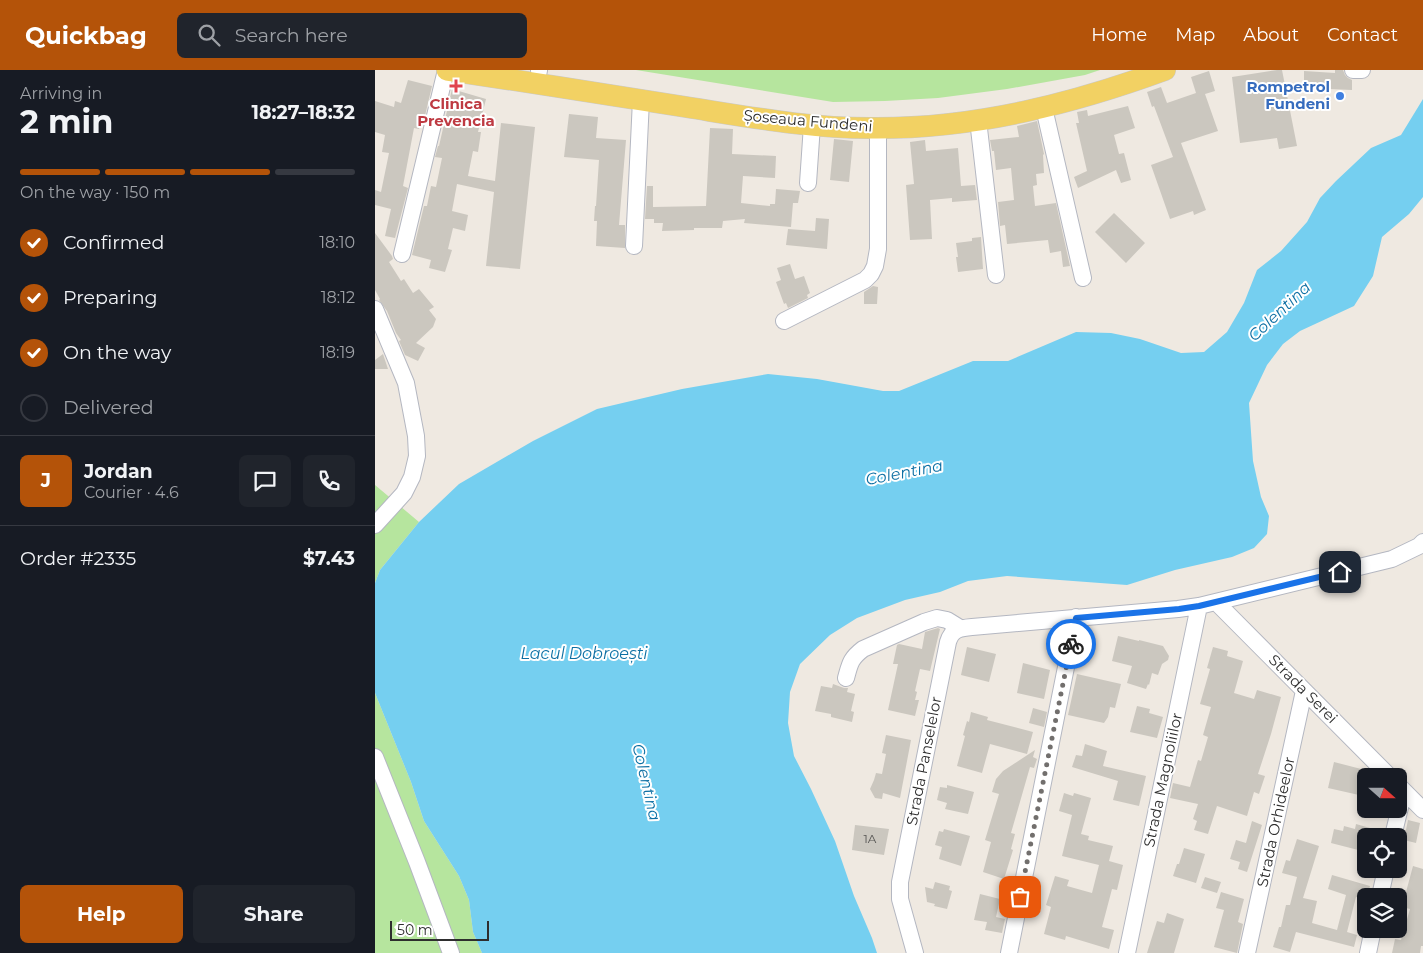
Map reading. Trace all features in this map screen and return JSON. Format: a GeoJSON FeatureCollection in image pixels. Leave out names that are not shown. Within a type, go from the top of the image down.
{"type":"FeatureCollection","features":[{"type":"Feature","properties":{"kind":"main road","name":"Șoseaua Fundeni"},"geometry":{"type":"LineString","coordinates":[[446,70],[812,125],[845,128],[906,127],[978,120],[1044,108],[1104,92],[1165,70]]}},
{"type":"Feature","properties":{"kind":"main road","name":"Șoseaua Fundeni"},"geometry":{"type":"LineString","coordinates":[[535,70],[799,111],[877,116],[1000,104],[1058,91],[1128,70]]}},
{"type":"Feature","properties":{"kind":"street"},"geometry":{"type":"LineString","coordinates":[[402,254],[446,70]]}},
{"type":"Feature","properties":{"kind":"street"},"geometry":{"type":"LineString","coordinates":[[1353,70],[1362,70]]}},
{"type":"Feature","properties":{"kind":"street"},"geometry":{"type":"LineString","coordinates":[[634,246],[641,100]]}},
{"type":"Feature","properties":{"kind":"street"},"geometry":{"type":"LineString","coordinates":[[1044,108],[1083,278]]}},
{"type":"Feature","properties":{"kind":"street"},"geometry":{"type":"LineString","coordinates":[[978,120],[997,275]]}},
{"type":"Feature","properties":{"kind":"street"},"geometry":{"type":"LineString","coordinates":[[808,183],[812,125]]}},
{"type":"Feature","properties":{"kind":"street"},"geometry":{"type":"LineString","coordinates":[[784,321],[858,284],[871,274],[875,266],[877,249],[878,128]]}},
{"type":"Feature","properties":{"kind":"street"},"geometry":{"type":"LineString","coordinates":[[375,309],[406,383],[416,436],[417,456],[412,477],[404,493],[375,525]]}},
{"type":"Feature","properties":{"kind":"street"},"geometry":{"type":"LineString","coordinates":[[846,678],[851,661],[863,649],[937,618],[947,620],[960,628],[1199,606],[1392,559],[1419,546],[1423,542]]}},
{"type":"Feature","properties":{"kind":"street","name":"Strada Serei"},"geometry":{"type":"LineString","coordinates":[[1216,602],[1381,768]]}},
{"type":"Feature","properties":{"kind":"street","name":"Strada Magnoliilor"},"geometry":{"type":"LineString","coordinates":[[1127,953],[1199,606]]}},
{"type":"Feature","properties":{"kind":"street"},"geometry":{"type":"LineString","coordinates":[[1009,953],[1076,618]]}},
{"type":"Feature","properties":{"kind":"street","name":"Strada Panselelor"},"geometry":{"type":"LineString","coordinates":[[915,953],[900,899],[900,882],[948,642],[954,631],[960,628]]}},
{"type":"Feature","properties":{"kind":"street","name":"Strada Orhideelor"},"geometry":{"type":"LineString","coordinates":[[1247,953],[1304,690]]}},
{"type":"Feature","properties":{"kind":"street"},"geometry":{"type":"LineString","coordinates":[[375,756],[451,953]]}},
{"type":"Feature","properties":{"kind":"street"},"geometry":{"type":"LineString","coordinates":[[1407,794],[1423,810]]}},
{"type":"Feature","properties":{"kind":"street"},"geometry":{"type":"LineString","coordinates":[[1368,953],[1371,938]]}},
{"type":"Feature","properties":{"kind":"green space"},"geometry":{"type":"Polygon","coordinates":[[[636,70],[1100,70],[1085,75],[1007,89],[938,98],[833,102],[636,70]]]}},
{"type":"Feature","properties":{"kind":"green space"},"geometry":{"type":"Polygon","coordinates":[[[375,485],[419,522],[380,570],[375,583],[375,485]]]}},
{"type":"Feature","properties":{"kind":"green space"},"geometry":{"type":"Polygon","coordinates":[[[375,693],[411,782],[424,821],[459,876],[469,900],[473,932],[482,953],[375,953],[375,693]]]}},
{"type":"Feature","properties":{"kind":"water","name":"Lacul Dobroești"},"geometry":{"type":"Polygon","coordinates":[[[1423,99],[1423,197],[1409,214],[1382,237],[1373,276],[1354,306],[1300,331],[1283,344],[1267,365],[1249,403],[1253,461],[1261,497],[1269,516],[1267,534],[1254,548],[1232,557],[1175,570],[1127,585],[1007,576],[968,581],[940,592],[905,600],[857,618],[830,635],[800,664],[790,692],[788,723],[794,756],[835,841],[854,896],[877,953],[482,953],[473,932],[469,900],[459,876],[424,821],[411,782],[375,693],[375,583],[380,570],[419,522],[459,484],[533,441],[597,409],[682,389],[768,374],[817,379],[883,391],[899,391],[973,361],[1008,361],[1076,332],[1111,333],[1140,339],[1181,353],[1204,352],[1227,332],[1244,303],[1257,270],[1281,251],[1307,222],[1320,198],[1371,148],[1401,135],[1423,99]]]}},
{"type":"Feature","properties":{"kind":"building"},"geometry":{"type":"Polygon","coordinates":[[[1282,70],[1297,146],[1279,149],[1277,138],[1240,143],[1232,77],[1282,70]]]}},
{"type":"Feature","properties":{"kind":"building"},"geometry":{"type":"Polygon","coordinates":[[[1335,70],[1343,70],[1345,75],[1352,80],[1352,90],[1329,89],[1330,85],[1304,84],[1304,71],[1335,73],[1335,70]]]}},
{"type":"Feature","properties":{"kind":"building"},"geometry":{"type":"Polygon","coordinates":[[[1209,71],[1215,91],[1205,94],[1218,131],[1181,143],[1206,210],[1194,215],[1193,211],[1170,219],[1151,165],[1173,157],[1147,92],[1161,87],[1167,103],[1196,93],[1191,77],[1209,71]]]}},
{"type":"Feature","properties":{"kind":"building"},"geometry":{"type":"Polygon","coordinates":[[[408,80],[432,86],[424,120],[421,119],[419,129],[414,128],[403,186],[408,188],[395,238],[385,236],[391,209],[375,205],[375,190],[381,192],[389,153],[382,152],[385,135],[375,132],[375,101],[394,107],[395,101],[401,103],[408,80]]]}},
{"type":"Feature","properties":{"kind":"building"},"geometry":{"type":"Polygon","coordinates":[[[452,89],[486,99],[478,132],[481,132],[478,152],[473,151],[468,176],[495,181],[501,123],[535,127],[520,269],[486,266],[494,192],[457,184],[452,211],[468,215],[465,231],[453,228],[448,249],[452,250],[445,272],[429,268],[431,260],[412,255],[431,186],[436,187],[442,158],[435,157],[452,89]]]}},
{"type":"Feature","properties":{"kind":"building"},"geometry":{"type":"Polygon","coordinates":[[[1128,106],[1135,128],[1114,135],[1119,154],[1124,153],[1131,180],[1121,183],[1116,170],[1078,188],[1074,177],[1087,171],[1076,123],[1079,123],[1077,112],[1087,110],[1088,116],[1128,106]]]}},
{"type":"Feature","properties":{"kind":"building"},"geometry":{"type":"Polygon","coordinates":[[[569,114],[598,117],[596,138],[626,140],[619,225],[625,225],[625,248],[596,246],[597,221],[594,221],[599,160],[564,157],[569,114]]]}},
{"type":"Feature","properties":{"kind":"building"},"geometry":{"type":"Polygon","coordinates":[[[1037,121],[1044,154],[1044,173],[1036,174],[1037,185],[1033,186],[1035,206],[1056,203],[1070,266],[1063,267],[1061,251],[1050,253],[1048,240],[1007,244],[1005,225],[1000,226],[998,202],[1014,200],[1011,168],[996,170],[994,151],[992,151],[990,140],[1019,137],[1017,126],[1037,121]]]}},
{"type":"Feature","properties":{"kind":"building"},"geometry":{"type":"Polygon","coordinates":[[[710,128],[733,129],[732,154],[776,156],[775,178],[743,176],[741,203],[770,206],[770,204],[775,204],[776,189],[800,191],[798,203],[793,203],[791,227],[744,223],[745,219],[723,221],[722,228],[662,231],[663,223],[654,223],[654,219],[645,219],[647,186],[653,186],[653,207],[706,206],[710,128]]]}},
{"type":"Feature","properties":{"kind":"building"},"geometry":{"type":"Polygon","coordinates":[[[834,139],[853,141],[849,182],[830,180],[834,139]]]}},
{"type":"Feature","properties":{"kind":"building"},"geometry":{"type":"Polygon","coordinates":[[[925,140],[926,151],[958,148],[961,186],[975,185],[977,200],[952,202],[952,198],[930,200],[932,239],[910,240],[906,185],[914,184],[910,142],[925,140]]]}},
{"type":"Feature","properties":{"kind":"building"},"geometry":{"type":"Polygon","coordinates":[[[1114,213],[1145,243],[1126,263],[1095,232],[1114,213]]]}},
{"type":"Feature","properties":{"kind":"building"},"geometry":{"type":"Polygon","coordinates":[[[816,218],[829,219],[827,249],[786,245],[788,229],[815,231],[816,218]]]}},
{"type":"Feature","properties":{"kind":"building"},"geometry":{"type":"Polygon","coordinates":[[[375,233],[392,256],[393,259],[389,262],[401,281],[404,279],[413,293],[419,289],[434,307],[429,310],[436,319],[433,327],[416,343],[425,348],[418,361],[405,355],[399,341],[401,340],[375,290],[375,233]]]}},
{"type":"Feature","properties":{"kind":"building"},"geometry":{"type":"Polygon","coordinates":[[[981,237],[983,269],[958,272],[956,243],[972,241],[972,238],[981,237]]]}},
{"type":"Feature","properties":{"kind":"building"},"geometry":{"type":"Polygon","coordinates":[[[790,264],[795,279],[804,276],[810,293],[807,295],[808,298],[788,308],[786,303],[784,304],[776,282],[781,280],[777,268],[790,264]]]}},
{"type":"Feature","properties":{"kind":"building"},"geometry":{"type":"Polygon","coordinates":[[[873,286],[878,287],[877,304],[864,304],[864,292],[873,286]]]}},
{"type":"Feature","properties":{"kind":"building"},"geometry":{"type":"Polygon","coordinates":[[[383,354],[388,369],[375,369],[375,360],[383,354]]]}},
{"type":"Feature","properties":{"kind":"building"},"geometry":{"type":"Polygon","coordinates":[[[940,629],[930,671],[920,669],[915,691],[917,692],[915,700],[919,700],[915,716],[888,710],[898,664],[893,664],[897,645],[922,649],[925,632],[940,629]]]}},
{"type":"Feature","properties":{"kind":"building"},"geometry":{"type":"Polygon","coordinates":[[[1118,636],[1163,646],[1169,656],[1168,660],[1162,664],[1158,675],[1152,673],[1146,689],[1127,683],[1132,666],[1112,661],[1118,636]]]}},
{"type":"Feature","properties":{"kind":"building"},"geometry":{"type":"Polygon","coordinates":[[[967,647],[996,654],[989,682],[961,675],[967,647]]]}},
{"type":"Feature","properties":{"kind":"building"},"geometry":{"type":"Polygon","coordinates":[[[1213,647],[1228,651],[1227,656],[1243,661],[1234,693],[1254,699],[1257,690],[1281,697],[1258,774],[1265,776],[1259,794],[1254,792],[1247,816],[1217,806],[1208,834],[1194,830],[1197,821],[1193,819],[1198,804],[1170,798],[1173,783],[1190,787],[1198,760],[1201,761],[1208,737],[1203,735],[1211,707],[1200,704],[1210,669],[1207,668],[1213,647]]]}},
{"type":"Feature","properties":{"kind":"building"},"geometry":{"type":"Polygon","coordinates":[[[1023,663],[1050,670],[1044,699],[1017,693],[1023,663]]]}},
{"type":"Feature","properties":{"kind":"building"},"geometry":{"type":"Polygon","coordinates":[[[1077,674],[1121,684],[1115,708],[1110,707],[1108,717],[1104,723],[1068,715],[1077,674]]]}},
{"type":"Feature","properties":{"kind":"building"},"geometry":{"type":"Polygon","coordinates":[[[833,684],[848,688],[847,692],[855,694],[851,711],[854,712],[852,722],[831,717],[831,714],[815,711],[821,686],[832,688],[833,684]]]}},
{"type":"Feature","properties":{"kind":"building"},"geometry":{"type":"Polygon","coordinates":[[[1137,706],[1150,709],[1149,713],[1163,717],[1157,738],[1130,732],[1137,706]]]}},
{"type":"Feature","properties":{"kind":"building"},"geometry":{"type":"Polygon","coordinates":[[[1033,708],[1047,712],[1044,727],[1029,723],[1033,708]]]}},
{"type":"Feature","properties":{"kind":"building"},"geometry":{"type":"Polygon","coordinates":[[[971,712],[988,717],[987,720],[1033,732],[1027,754],[990,744],[982,773],[957,766],[965,736],[963,735],[971,712]]]}},
{"type":"Feature","properties":{"kind":"building"},"geometry":{"type":"Polygon","coordinates":[[[886,735],[911,740],[900,798],[883,793],[882,799],[875,798],[870,789],[876,773],[882,774],[886,754],[882,753],[886,735]]]}},
{"type":"Feature","properties":{"kind":"building"},"geometry":{"type":"Polygon","coordinates":[[[1085,744],[1107,751],[1103,766],[1146,776],[1139,806],[1113,800],[1118,781],[1072,767],[1076,755],[1082,756],[1085,744]]]}},
{"type":"Feature","properties":{"kind":"building"},"geometry":{"type":"Polygon","coordinates":[[[1035,750],[1033,757],[1037,759],[1034,768],[1030,767],[1011,833],[1015,834],[1011,849],[1013,850],[1004,879],[983,872],[991,842],[985,840],[999,794],[992,792],[996,779],[1003,771],[1035,750]]]}},
{"type":"Feature","properties":{"kind":"building"},"geometry":{"type":"Polygon","coordinates":[[[1334,762],[1357,768],[1357,795],[1328,788],[1334,762]]]}},
{"type":"Feature","properties":{"kind":"building"},"geometry":{"type":"Polygon","coordinates":[[[947,785],[974,792],[968,814],[945,809],[947,803],[937,800],[940,787],[947,788],[947,785]]]}},
{"type":"Feature","properties":{"kind":"building"},"geometry":{"type":"Polygon","coordinates":[[[1064,793],[1073,796],[1074,793],[1091,798],[1081,834],[1089,836],[1088,840],[1113,846],[1109,861],[1123,865],[1117,890],[1112,889],[1102,927],[1114,930],[1109,949],[1066,936],[1065,940],[1044,934],[1051,907],[1046,905],[1055,876],[1069,880],[1067,886],[1092,893],[1099,865],[1062,856],[1072,815],[1059,811],[1064,793]]]}},
{"type":"Feature","properties":{"kind":"building"},"geometry":{"type":"Polygon","coordinates":[[[1408,820],[1420,823],[1416,843],[1407,841],[1408,820]]]}},
{"type":"Feature","properties":{"kind":"building"},"geometry":{"type":"Polygon","coordinates":[[[1252,821],[1262,825],[1247,872],[1238,869],[1240,862],[1230,859],[1236,840],[1246,843],[1252,821]]]}},
{"type":"Feature","properties":{"kind":"building"},"geometry":{"type":"Polygon","coordinates":[[[1356,824],[1370,828],[1357,828],[1357,850],[1331,843],[1334,829],[1343,831],[1344,826],[1355,829],[1356,824]]]}},
{"type":"Feature","properties":{"kind":"building"},"geometry":{"type":"Polygon","coordinates":[[[855,825],[889,829],[884,855],[852,850],[855,825]]]}},
{"type":"Feature","properties":{"kind":"building"},"geometry":{"type":"Polygon","coordinates":[[[944,829],[970,836],[961,866],[939,859],[942,847],[935,845],[939,831],[943,832],[944,829]]]}},
{"type":"Feature","properties":{"kind":"building"},"geometry":{"type":"Polygon","coordinates":[[[1297,839],[1319,846],[1303,898],[1317,901],[1312,923],[1337,930],[1346,895],[1328,889],[1332,875],[1370,886],[1369,888],[1357,888],[1357,897],[1347,932],[1357,935],[1354,947],[1296,932],[1290,952],[1273,947],[1279,927],[1281,927],[1286,905],[1290,905],[1297,877],[1282,873],[1286,860],[1290,861],[1297,839]]]}},
{"type":"Feature","properties":{"kind":"building"},"geometry":{"type":"Polygon","coordinates":[[[1184,848],[1205,854],[1196,883],[1173,876],[1184,848]]]}},
{"type":"Feature","properties":{"kind":"building"},"geometry":{"type":"Polygon","coordinates":[[[1413,866],[1423,869],[1423,946],[1421,946],[1420,953],[1392,953],[1395,939],[1407,938],[1407,919],[1410,909],[1407,908],[1407,888],[1413,866]]]}},
{"type":"Feature","properties":{"kind":"building"},"geometry":{"type":"Polygon","coordinates":[[[1205,877],[1221,882],[1217,893],[1201,888],[1205,877]]]}},
{"type":"Feature","properties":{"kind":"building"},"geometry":{"type":"Polygon","coordinates":[[[935,882],[950,886],[949,890],[952,891],[947,909],[927,902],[925,887],[933,889],[935,882]]]}},
{"type":"Feature","properties":{"kind":"building"},"geometry":{"type":"Polygon","coordinates":[[[1221,892],[1244,899],[1238,922],[1243,924],[1237,953],[1214,947],[1224,910],[1216,908],[1221,892]]]}},
{"type":"Feature","properties":{"kind":"building"},"geometry":{"type":"Polygon","coordinates":[[[980,894],[1000,899],[996,917],[1005,919],[1002,933],[985,930],[987,922],[974,920],[980,894]]]}},
{"type":"Feature","properties":{"kind":"building"},"geometry":{"type":"Polygon","coordinates":[[[1167,913],[1184,919],[1174,953],[1147,953],[1157,921],[1164,923],[1167,913]]]}},
{"type":"Feature","properties":{"kind":"way so far"},"geometry":{"type":"LineString","coordinates":[[1020,897],[1071,644]]}},
{"type":"Feature","properties":{"kind":"place","name":"Clinica Prevencia"},"geometry":{"type":"Point","coordinates":[456,86]}},
{"type":"Feature","properties":{"kind":"place","name":"Rompetrol Fundeni"},"geometry":{"type":"Point","coordinates":[1340,96]}},
{"type":"Feature","properties":{"kind":"route"},"geometry":{"type":"LineString","coordinates":[[1071,644],[1076,618],[1199,606],[1340,572]]}},
{"type":"Feature","properties":{"kind":"water label","name":"Colentina"},"geometry":{"type":"Point","coordinates":[1279,311]}},
{"type":"Feature","properties":{"kind":"water label","name":"Colentina"},"geometry":{"type":"Point","coordinates":[904,472]}},
{"type":"Feature","properties":{"kind":"water label","name":"Colentina"},"geometry":{"type":"Point","coordinates":[647,782]}}]}
